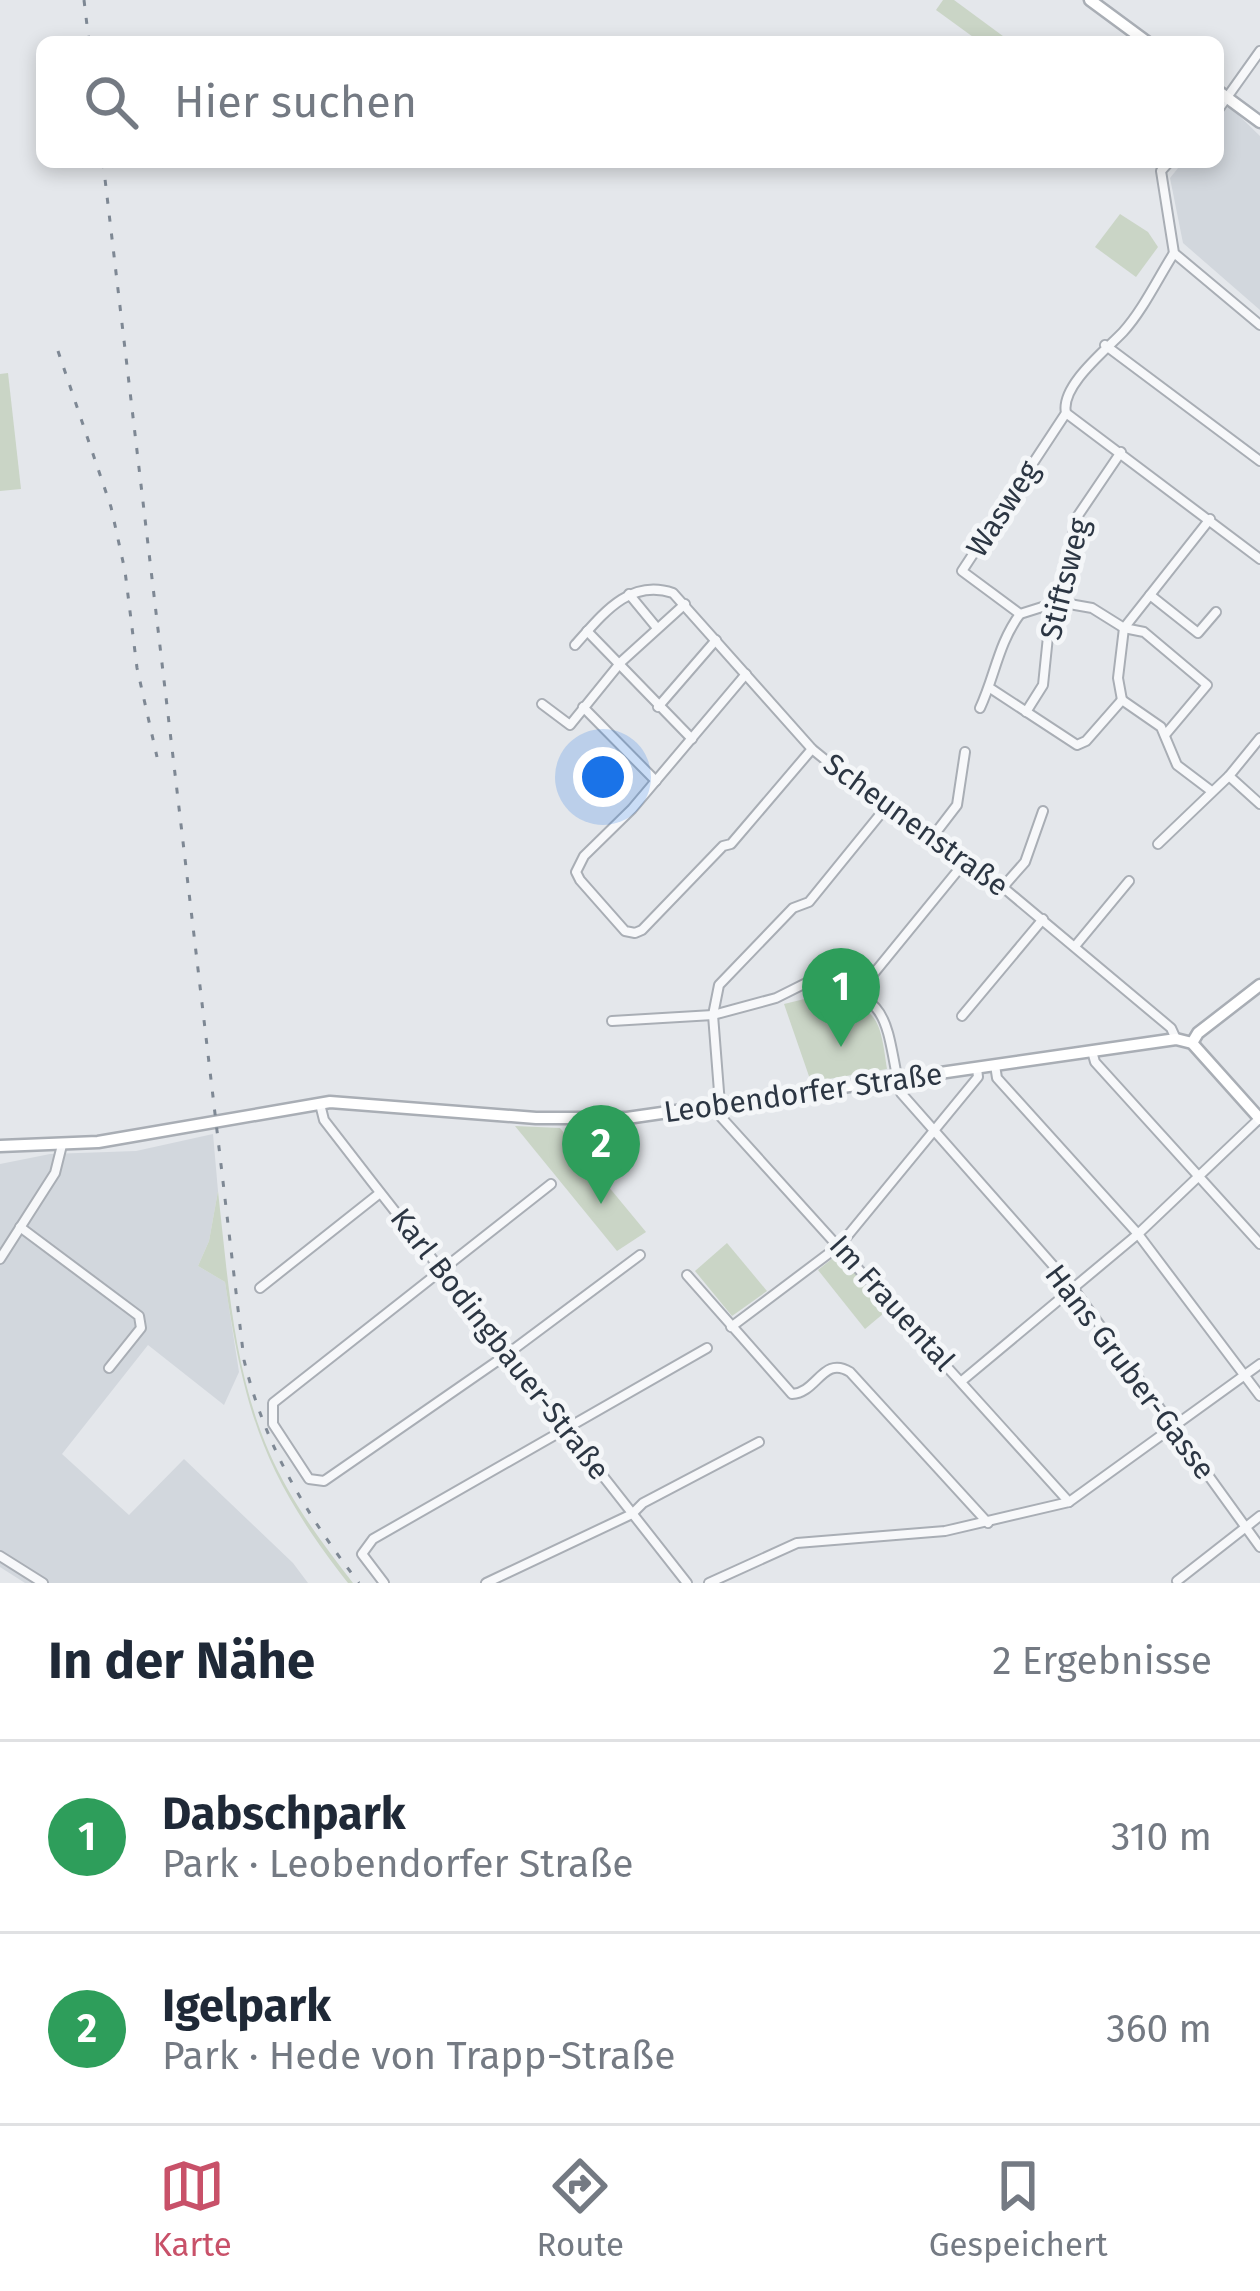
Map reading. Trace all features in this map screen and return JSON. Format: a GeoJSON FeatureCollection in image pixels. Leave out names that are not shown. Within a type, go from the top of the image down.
{"type":"FeatureCollection","features":[{"type":"Feature","properties":{"kind":"main road"},"geometry":{"type":"LineString","coordinates":[[1090,0],[1139,36]]}},
{"type":"Feature","properties":{"kind":"main road"},"geometry":{"type":"LineString","coordinates":[[1224,95],[1260,122]]}},
{"type":"Feature","properties":{"kind":"main road"},"geometry":{"type":"LineString","coordinates":[[1260,985],[1198,1033],[1192,1043],[1260,1119]]}},
{"type":"Feature","properties":{"kind":"main road","name":"Leobendorfer Straße"},"geometry":{"type":"LineString","coordinates":[[0,1146],[98,1142],[320,1102],[574,1120],[628,1118],[1176,1039],[1192,1043]]}},
{"type":"Feature","properties":{"kind":"street"},"geometry":{"type":"LineString","coordinates":[[1224,92],[1260,51]]}},
{"type":"Feature","properties":{"kind":"street"},"geometry":{"type":"LineString","coordinates":[[1164,168],[1161,183],[1174,253],[1260,325]]}},
{"type":"Feature","properties":{"kind":"street"},"geometry":{"type":"LineString","coordinates":[[1174,253],[1125,329],[1105,345],[1065,401],[1066,413],[1260,559]]}},
{"type":"Feature","properties":{"kind":"street"},"geometry":{"type":"LineString","coordinates":[[1105,345],[1260,461]]}},
{"type":"Feature","properties":{"kind":"street","name":"Wasweg"},"geometry":{"type":"LineString","coordinates":[[1020,614],[962,571],[1066,413]]}},
{"type":"Feature","properties":{"kind":"street","name":"Stiftsweg"},"geometry":{"type":"LineString","coordinates":[[1026,712],[1042,685],[1050,617],[1058,602],[1079,512],[1121,452]]}},
{"type":"Feature","properties":{"kind":"street"},"geometry":{"type":"LineString","coordinates":[[1210,519],[1124,628],[1118,678],[1121,700],[1161,727],[1177,765],[1210,790]]}},
{"type":"Feature","properties":{"kind":"street","name":"Scheunenstraße"},"geometry":{"type":"LineString","coordinates":[[629,594],[653,588],[673,593],[812,749],[887,806],[968,858],[1076,945],[1171,1028],[1176,1039]]}},
{"type":"Feature","properties":{"kind":"street"},"geometry":{"type":"LineString","coordinates":[[575,645],[629,594],[657,628]]}},
{"type":"Feature","properties":{"kind":"street"},"geometry":{"type":"LineString","coordinates":[[1150,596],[1198,633],[1216,612]]}},
{"type":"Feature","properties":{"kind":"street"},"geometry":{"type":"LineString","coordinates":[[980,708],[1000,645],[1020,614],[1058,602],[1091,608],[1124,628],[1144,632],[1208,685],[1165,735]]}},
{"type":"Feature","properties":{"kind":"street"},"geometry":{"type":"LineString","coordinates":[[542,704],[570,725],[621,662],[686,604]]}},
{"type":"Feature","properties":{"kind":"street"},"geometry":{"type":"LineString","coordinates":[[587,631],[692,740]]}},
{"type":"Feature","properties":{"kind":"street"},"geometry":{"type":"LineString","coordinates":[[658,706],[716,640]]}},
{"type":"Feature","properties":{"kind":"street"},"geometry":{"type":"LineString","coordinates":[[746,674],[656,781],[584,856],[576,872],[625,931],[635,933],[723,846],[731,844],[812,749]]}},
{"type":"Feature","properties":{"kind":"street"},"geometry":{"type":"LineString","coordinates":[[990,688],[1077,745],[1086,741],[1121,700]]}},
{"type":"Feature","properties":{"kind":"street"},"geometry":{"type":"LineString","coordinates":[[583,706],[656,781]]}},
{"type":"Feature","properties":{"kind":"street"},"geometry":{"type":"LineString","coordinates":[[1158,844],[1260,738]]}},
{"type":"Feature","properties":{"kind":"street"},"geometry":{"type":"LineString","coordinates":[[934,836],[956,808],[965,752]]}},
{"type":"Feature","properties":{"kind":"street"},"geometry":{"type":"LineString","coordinates":[[1228,776],[1260,804]]}},
{"type":"Feature","properties":{"kind":"street"},"geometry":{"type":"LineString","coordinates":[[718,1105],[713,1015],[723,978],[793,908],[809,902],[887,806]]}},
{"type":"Feature","properties":{"kind":"street"},"geometry":{"type":"LineString","coordinates":[[1003,887],[1024,862],[1043,811]]}},
{"type":"Feature","properties":{"kind":"street"},"geometry":{"type":"LineString","coordinates":[[857,994],[968,858]]}},
{"type":"Feature","properties":{"kind":"street"},"geometry":{"type":"LineString","coordinates":[[1076,945],[1129,881]]}},
{"type":"Feature","properties":{"kind":"street"},"geometry":{"type":"LineString","coordinates":[[962,1016],[1043,919]]}},
{"type":"Feature","properties":{"kind":"street"},"geometry":{"type":"LineString","coordinates":[[612,1021],[713,1015],[776,998],[808,982],[857,994],[878,1007],[887,1021],[897,1077]]}},
{"type":"Feature","properties":{"kind":"street"},"geometry":{"type":"LineString","coordinates":[[1092,1052],[1095,1062],[1260,1244]]}},
{"type":"Feature","properties":{"kind":"street"},"geometry":{"type":"LineString","coordinates":[[995,1065],[997,1078],[1138,1234],[1260,1396]]}},
{"type":"Feature","properties":{"kind":"street"},"geometry":{"type":"LineString","coordinates":[[731,1327],[840,1245],[978,1077],[977,1067]]}},
{"type":"Feature","properties":{"kind":"street","name":"Hans Gruber-Gasse"},"geometry":{"type":"LineString","coordinates":[[901,1093],[1073,1288],[1260,1547]]}},
{"type":"Feature","properties":{"kind":"street","name":"Karl Bodingbauer-Straße"},"geometry":{"type":"LineString","coordinates":[[320,1102],[325,1120],[687,1583]]}},
{"type":"Feature","properties":{"kind":"street","name":"Im Frauental"},"geometry":{"type":"LineString","coordinates":[[718,1105],[724,1123],[840,1245],[1069,1502]]}},
{"type":"Feature","properties":{"kind":"street"},"geometry":{"type":"LineString","coordinates":[[962,1380],[1138,1234],[1260,1119]]}},
{"type":"Feature","properties":{"kind":"street"},"geometry":{"type":"LineString","coordinates":[[0,1259],[55,1172],[62,1145]]}},
{"type":"Feature","properties":{"kind":"street"},"geometry":{"type":"LineString","coordinates":[[551,1184],[273,1403],[273,1424],[309,1479],[324,1481],[640,1256]]}},
{"type":"Feature","properties":{"kind":"street"},"geometry":{"type":"LineString","coordinates":[[260,1288],[380,1192]]}},
{"type":"Feature","properties":{"kind":"street"},"geometry":{"type":"LineString","coordinates":[[20,1227],[141,1321],[141,1328],[110,1368]]}},
{"type":"Feature","properties":{"kind":"street"},"geometry":{"type":"LineString","coordinates":[[687,1275],[792,1394],[804,1393],[831,1367],[850,1372],[988,1523]]}},
{"type":"Feature","properties":{"kind":"street"},"geometry":{"type":"LineString","coordinates":[[384,1583],[362,1554],[373,1539],[707,1348]]}},
{"type":"Feature","properties":{"kind":"street"},"geometry":{"type":"LineString","coordinates":[[709,1583],[794,1544],[871,1540],[988,1523],[1069,1502],[1260,1364]]}},
{"type":"Feature","properties":{"kind":"street"},"geometry":{"type":"LineString","coordinates":[[486,1583],[632,1514],[643,1503],[760,1442]]}},
{"type":"Feature","properties":{"kind":"street"},"geometry":{"type":"LineString","coordinates":[[1178,1581],[1260,1516]]}},
{"type":"Feature","properties":{"kind":"street"},"geometry":{"type":"LineString","coordinates":[[0,1556],[44,1583]]}},
{"type":"Feature","properties":{"kind":"shaded area"},"geometry":{"type":"Polygon","coordinates":[[[1229,106],[1260,136],[1260,310],[1183,243],[1170,178],[1178,168],[1224,168],[1224,112],[1229,106]]]}},
{"type":"Feature","properties":{"kind":"shaded area"},"geometry":{"type":"Polygon","coordinates":[[[213,1134],[218,1191],[209,1241],[198,1266],[225,1282],[239,1372],[224,1405],[148,1345],[62,1454],[129,1515],[184,1459],[308,1583],[25,1583],[0,1567],[0,1164],[50,1154],[136,1151],[213,1134]]]}},
{"type":"Feature","properties":{"kind":"green space"},"geometry":{"type":"Polygon","coordinates":[[[943,0],[954,0],[1003,36],[972,36],[936,10],[943,0]]]}},
{"type":"Feature","properties":{"kind":"green space"},"geometry":{"type":"Polygon","coordinates":[[[1120,214],[1148,232],[1158,247],[1136,277],[1095,247],[1120,214]]]}},
{"type":"Feature","properties":{"kind":"green space"},"geometry":{"type":"Polygon","coordinates":[[[8,373],[21,489],[0,491],[0,374],[8,373]]]}},
{"type":"Feature","properties":{"kind":"green space"},"geometry":{"type":"Polygon","coordinates":[[[829,993],[858,1005],[874,1019],[887,1069],[811,1082],[784,1004],[829,993]]]}},
{"type":"Feature","properties":{"kind":"green space"},"geometry":{"type":"Polygon","coordinates":[[[515,1126],[560,1128],[646,1232],[617,1251],[515,1126]]]}},
{"type":"Feature","properties":{"kind":"green space"},"geometry":{"type":"Polygon","coordinates":[[[218,1191],[234,1323],[257,1421],[296,1504],[353,1583],[348,1583],[319,1545],[277,1476],[262,1442],[241,1370],[225,1282],[198,1266],[209,1241],[218,1191]]]}},
{"type":"Feature","properties":{"kind":"green space"},"geometry":{"type":"Polygon","coordinates":[[[727,1243],[767,1291],[732,1316],[695,1271],[727,1243]]]}},
{"type":"Feature","properties":{"kind":"green space"},"geometry":{"type":"Polygon","coordinates":[[[838,1254],[844,1255],[890,1308],[865,1329],[818,1270],[838,1254]]]}},
{"type":"Feature","properties":{"kind":"railway"},"geometry":{"type":"LineString","coordinates":[[84,0],[88,36]]}},
{"type":"Feature","properties":{"kind":"railway"},"geometry":{"type":"LineString","coordinates":[[104,168],[244,1360],[275,1450],[321,1531],[359,1583]]}},
{"type":"Feature","properties":{"kind":"railway"},"geometry":{"type":"LineString","coordinates":[[58,351],[111,507],[157,757]]}},
{"type":"Feature","properties":{"kind":"place","name":"Dabschpark"},"geometry":{"type":"Point","coordinates":[841,1047]}},
{"type":"Feature","properties":{"kind":"place","name":"Igelpark"},"geometry":{"type":"Point","coordinates":[601,1204]}}]}
